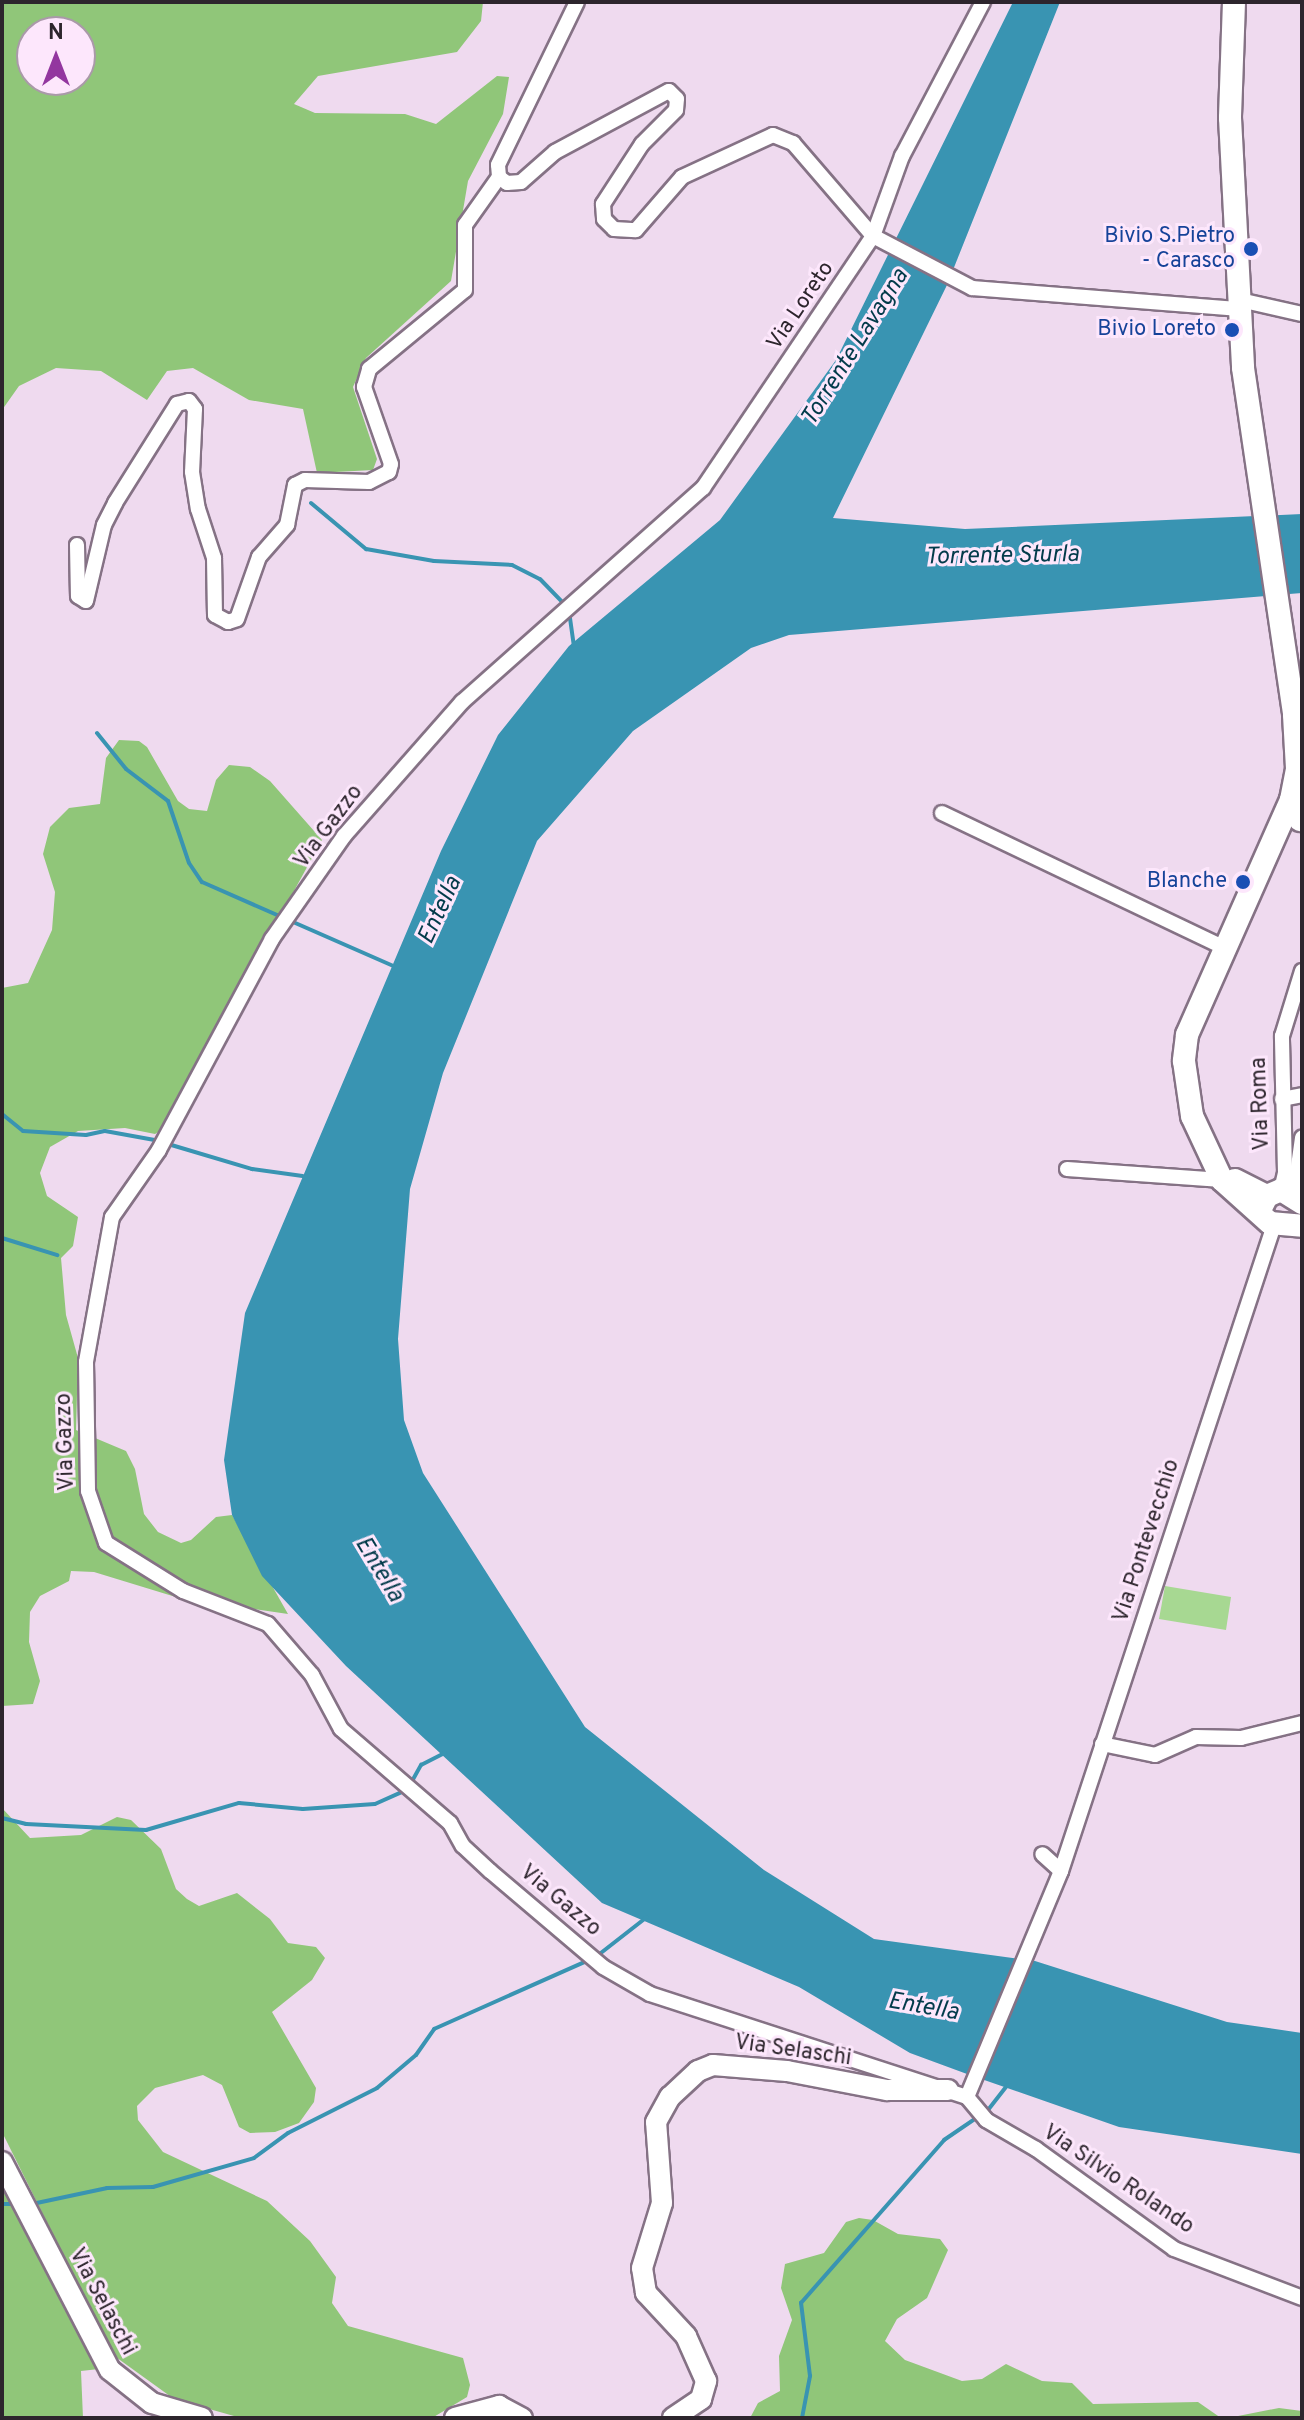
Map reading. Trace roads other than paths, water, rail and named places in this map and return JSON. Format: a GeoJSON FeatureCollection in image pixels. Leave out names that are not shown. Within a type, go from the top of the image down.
{"type":"FeatureCollection","features":[{"type":"Feature","properties":{"kind":"main road"},"geometry":{"type":"LineString","coordinates":[[1234,2],[1230,118],[1240,305],[1258,470],[1298,724],[1300,768],[1297,813],[1265,859],[1187,1035],[1184,1061],[1192,1116],[1222,1180],[1286,1208]]}},
{"type":"Feature","properties":{"kind":"main road"},"geometry":{"type":"LineString","coordinates":[[1211,1158],[1242,1186],[1286,1208]]}},
{"type":"Feature","properties":{"kind":"street"},"geometry":{"type":"LineString","coordinates":[[77,545],[78,596],[86,601],[110,514],[177,404],[189,401],[195,409],[192,472],[198,509],[214,558],[215,615],[228,622],[237,619],[259,557],[287,525],[295,485],[305,480],[369,482],[389,472],[391,464],[364,387],[369,369],[465,290],[465,225],[499,177],[498,165],[577,2]]}},
{"type":"Feature","properties":{"kind":"street","name":"Via Loreto"},"geometry":{"type":"LineString","coordinates":[[589,588],[703,488],[878,240],[902,156],[983,2]]}},
{"type":"Feature","properties":{"kind":"street"},"geometry":{"type":"LineString","coordinates":[[499,177],[521,182],[555,152],[669,91],[677,99],[676,110],[642,144],[603,204],[604,219],[614,229],[636,230],[682,177],[773,135],[793,143],[878,240],[972,288],[1240,305],[1302,314]]}},
{"type":"Feature","properties":{"kind":"street","name":"Via Gazzo"},"geometry":{"type":"LineString","coordinates":[[589,588],[462,702],[344,836],[272,939],[159,1150],[120,1203],[106,1238],[86,1362],[88,1491],[93,1513],[106,1543],[131,1563],[183,1591],[268,1624],[312,1675],[341,1729],[450,1823],[463,1846],[490,1871],[603,1967],[650,1994],[962,2093]]}},
{"type":"Feature","properties":{"kind":"street"},"geometry":{"type":"LineString","coordinates":[[942,813],[1225,948]]}},
{"type":"Feature","properties":{"kind":"street","name":"Via Roma"},"geometry":{"type":"LineString","coordinates":[[1286,1208],[1282,1036],[1302,971]]}},
{"type":"Feature","properties":{"kind":"street"},"geometry":{"type":"LineString","coordinates":[[1282,1099],[1302,1095]]}},
{"type":"Feature","properties":{"kind":"street"},"geometry":{"type":"LineString","coordinates":[[1286,1208],[1302,1138]]}},
{"type":"Feature","properties":{"kind":"street"},"geometry":{"type":"LineString","coordinates":[[1067,1169],[1222,1180]]}},
{"type":"Feature","properties":{"kind":"street","name":"Via Pontevecchio"},"geometry":{"type":"LineString","coordinates":[[962,2093],[1060,1874],[1286,1208]]}},
{"type":"Feature","properties":{"kind":"street"},"geometry":{"type":"LineString","coordinates":[[1102,1744],[1155,1755],[1196,1737],[1241,1738],[1302,1723]]}},
{"type":"Feature","properties":{"kind":"street"},"geometry":{"type":"LineString","coordinates":[[1042,1854],[1060,1874]]}},
{"type":"Feature","properties":{"kind":"street","name":"Via Selaschi"},"geometry":{"type":"LineString","coordinates":[[673,2418],[701,2399],[706,2381],[686,2336],[646,2293],[642,2268],[662,2203],[656,2122],[670,2097],[698,2071],[713,2065],[787,2071],[887,2090],[962,2093]]}},
{"type":"Feature","properties":{"kind":"street","name":"Via Silvio Rolando"},"geometry":{"type":"LineString","coordinates":[[962,2093],[986,2120],[1036,2149],[1174,2249],[1302,2298]]}},
{"type":"Feature","properties":{"kind":"street","name":"Via Selaschi"},"geometry":{"type":"LineString","coordinates":[[2,2162],[110,2370],[149,2410],[202,2418]]}},
{"type":"Feature","properties":{"kind":"street"},"geometry":{"type":"LineString","coordinates":[[455,2418],[499,2406],[522,2418]]}},
{"type":"Feature","properties":{"kind":"water"},"geometry":{"type":"Polygon","coordinates":[[[1013,2],[1060,2],[947,285],[833,518],[965,529],[1302,514],[1302,593],[789,635],[751,648],[633,731],[537,841],[443,1073],[410,1189],[398,1339],[404,1420],[423,1473],[585,1727],[764,1870],[874,1939],[1035,1961],[1227,2022],[1302,2033],[1302,2154],[1119,2127],[967,2074],[910,2053],[799,1987],[602,1903],[346,1666],[262,1576],[232,1515],[224,1460],[245,1313],[441,851],[498,735],[569,646],[720,520],[836,360],[1013,2]]]}},
{"type":"Feature","properties":{"kind":"waterway"},"geometry":{"type":"LineString","coordinates":[[311,503],[366,549],[434,561],[512,565],[540,579],[564,604]]}},
{"type":"Feature","properties":{"kind":"waterway"},"geometry":{"type":"LineString","coordinates":[[569,611],[574,646]]}},
{"type":"Feature","properties":{"kind":"waterway"},"geometry":{"type":"LineString","coordinates":[[97,733],[126,769],[168,801],[189,863],[202,882],[393,966]]}},
{"type":"Feature","properties":{"kind":"waterway"},"geometry":{"type":"LineString","coordinates":[[2,1114],[23,1131],[86,1135],[105,1131],[160,1141]]}},
{"type":"Feature","properties":{"kind":"waterway"},"geometry":{"type":"LineString","coordinates":[[168,1144],[252,1169],[303,1176]]}},
{"type":"Feature","properties":{"kind":"waterway"},"geometry":{"type":"LineString","coordinates":[[2,1238],[57,1255]]}},
{"type":"Feature","properties":{"kind":"waterway"},"geometry":{"type":"LineString","coordinates":[[411,1783],[421,1765],[445,1753]]}},
{"type":"Feature","properties":{"kind":"waterway"},"geometry":{"type":"LineString","coordinates":[[2,1818],[26,1824],[146,1830],[239,1803],[303,1809],[375,1804],[406,1790]]}},
{"type":"Feature","properties":{"kind":"waterway"},"geometry":{"type":"LineString","coordinates":[[597,1956],[647,1917]]}},
{"type":"Feature","properties":{"kind":"waterway"},"geometry":{"type":"LineString","coordinates":[[32,2204],[107,2188],[153,2187],[254,2158],[288,2133],[377,2088],[416,2055],[434,2029],[589,1960]]}},
{"type":"Feature","properties":{"kind":"waterway"},"geometry":{"type":"LineString","coordinates":[[802,2418],[810,2376],[801,2303],[944,2140],[988,2110],[1007,2086]]}},
{"type":"Feature","properties":{"kind":"waterway"},"geometry":{"type":"LineString","coordinates":[[2,2204],[16,2204]]}},
{"type":"Feature","properties":{"kind":"place","name":"Bivio S.Pietro - Carasco"},"geometry":{"type":"Point","coordinates":[1251,249]}},
{"type":"Feature","properties":{"kind":"place","name":"Bivio Loreto"},"geometry":{"type":"Point","coordinates":[1232,330]}},
{"type":"Feature","properties":{"kind":"place","name":"Blanche"},"geometry":{"type":"Point","coordinates":[1243,882]}},
{"type":"Feature","properties":{"kind":"water label","name":"Torrente Lavagna"},"geometry":{"type":"Point","coordinates":[856,348]}},
{"type":"Feature","properties":{"kind":"water label","name":"Torrente Sturla"},"geometry":{"type":"Point","coordinates":[1002,557]}},
{"type":"Feature","properties":{"kind":"water label","name":"Entella"},"geometry":{"type":"Point","coordinates":[441,911]}},
{"type":"Feature","properties":{"kind":"water label","name":"Entella"},"geometry":{"type":"Point","coordinates":[378,1570]}},
{"type":"Feature","properties":{"kind":"water label","name":"Entella"},"geometry":{"type":"Point","coordinates":[923,2008]}}]}
